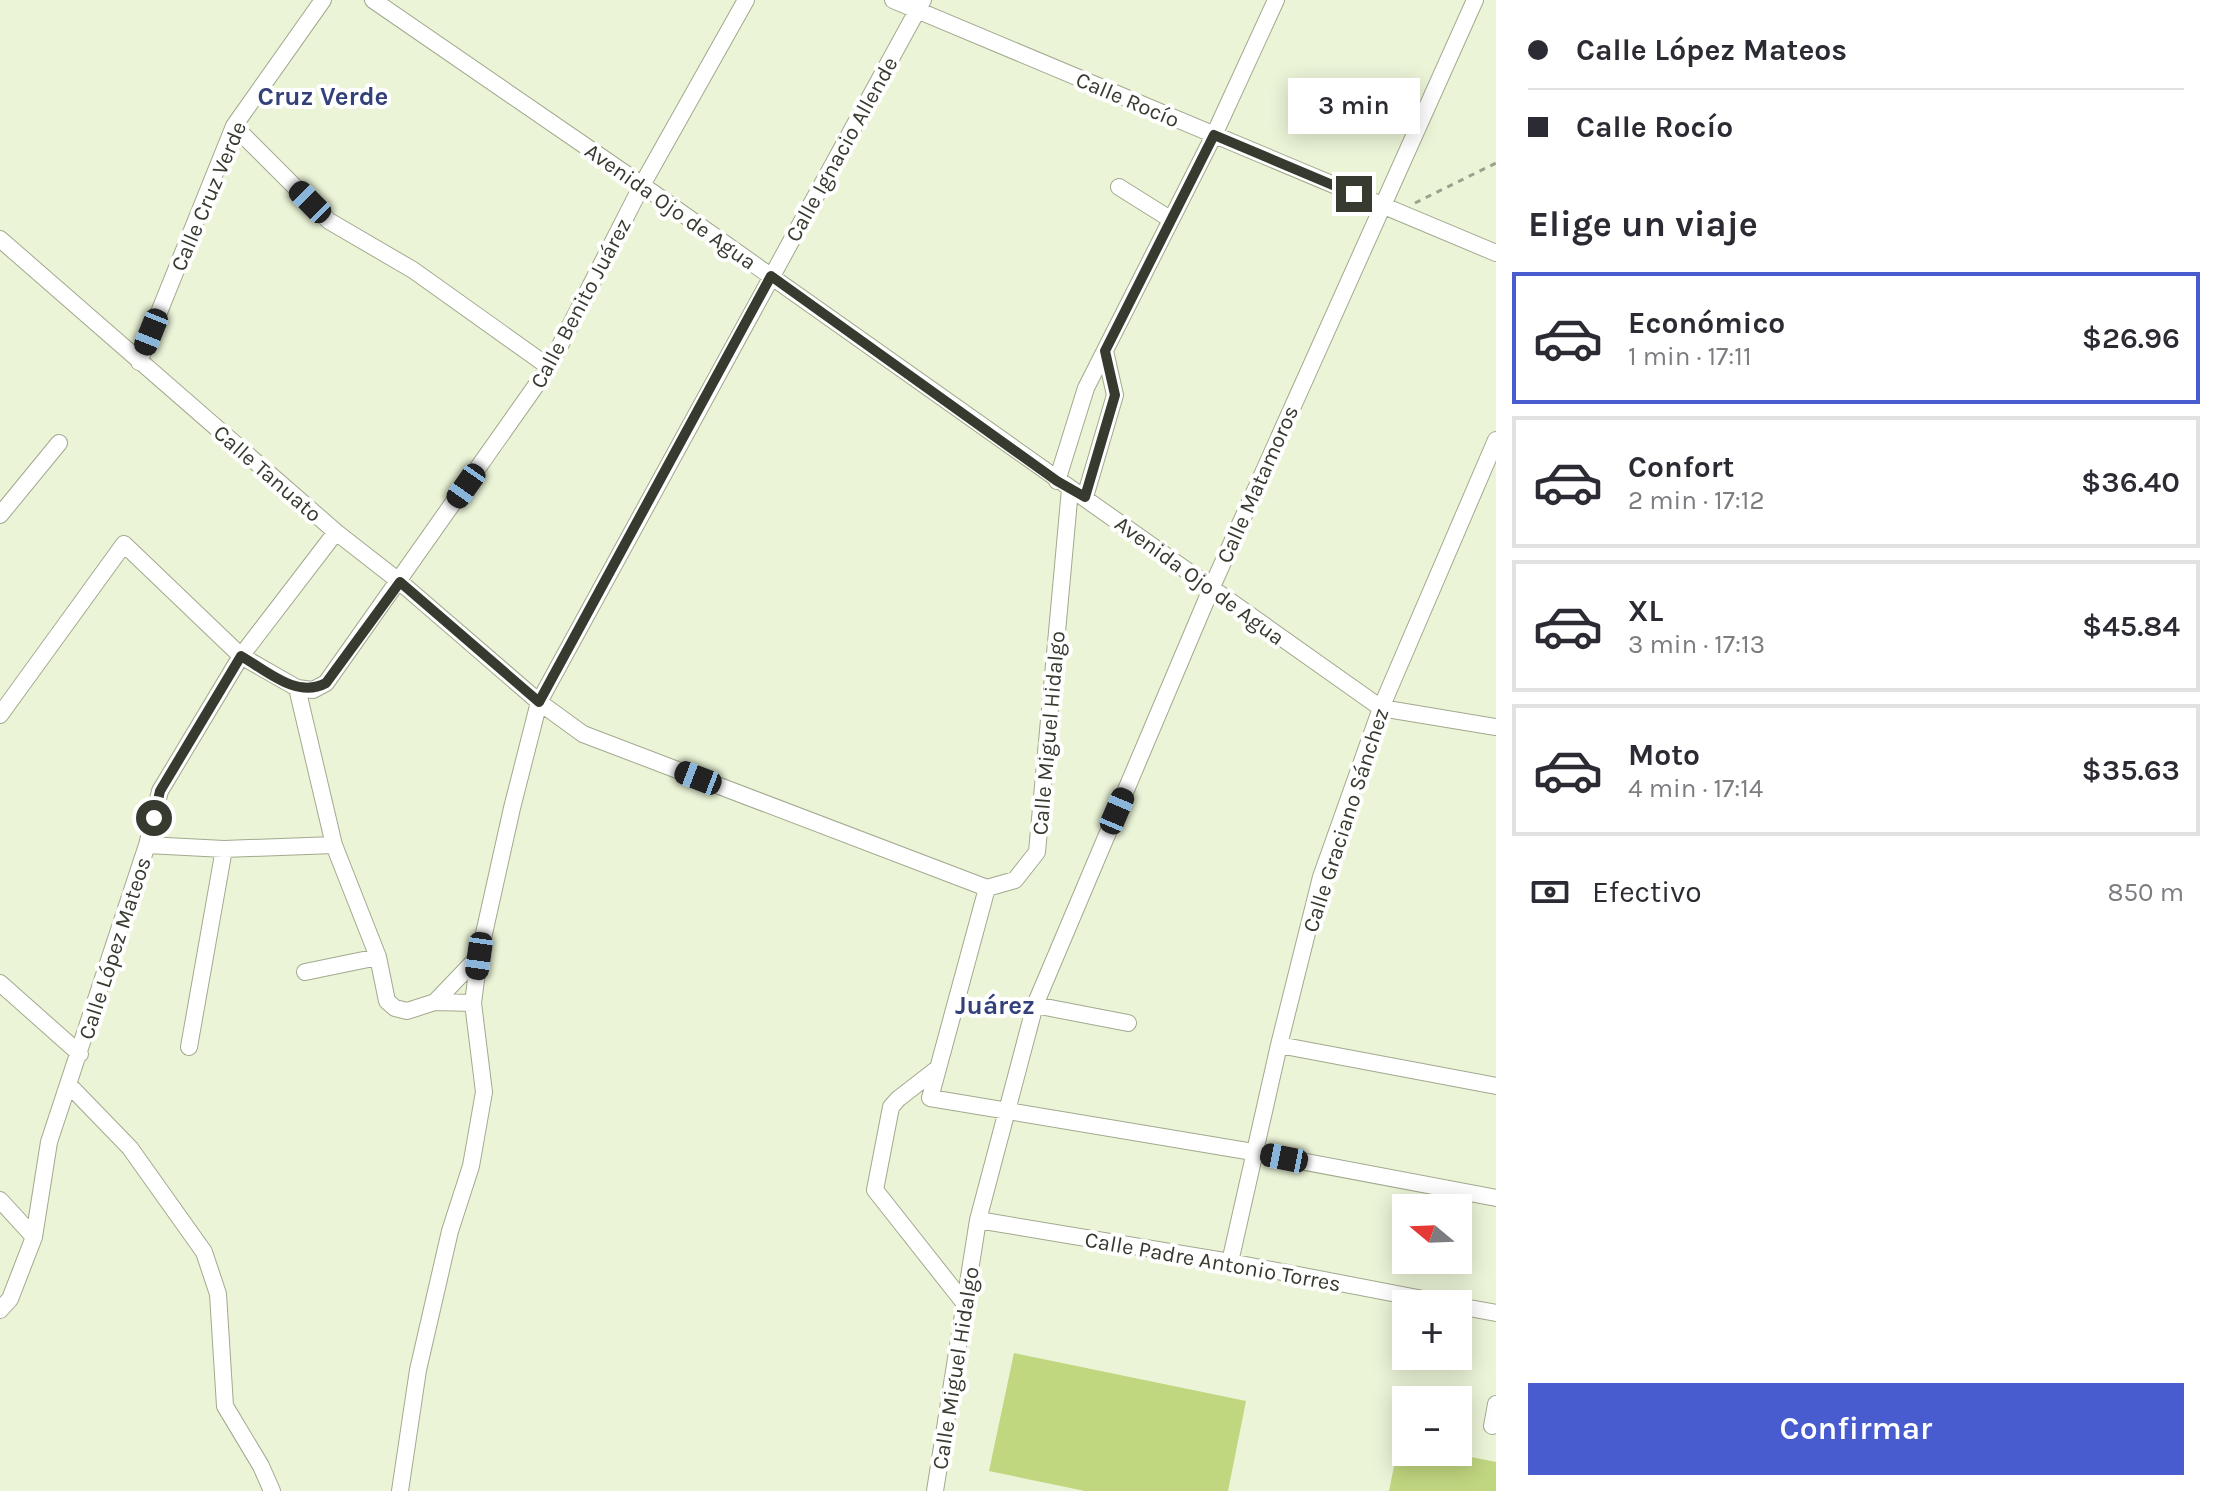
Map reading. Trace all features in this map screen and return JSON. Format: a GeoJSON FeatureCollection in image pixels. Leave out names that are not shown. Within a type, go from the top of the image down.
{"type":"FeatureCollection","features":[{"type":"Feature","properties":{"kind":"street","name":"Calle Cruz Verde"},"geometry":{"type":"LineString","coordinates":[[139,362],[234,126],[323,0]]}},
{"type":"Feature","properties":{"kind":"street","name":"Avenida Ojo de Agua"},"geometry":{"type":"LineString","coordinates":[[373,0],[642,185],[1381,708],[1496,727]]}},
{"type":"Feature","properties":{"kind":"street","name":"Calle Benito Juárez"},"geometry":{"type":"LineString","coordinates":[[297,688],[313,690],[326,683],[549,367],[642,185],[746,0]]}},
{"type":"Feature","properties":{"kind":"street","name":"Calle Rocío"},"geometry":{"type":"LineString","coordinates":[[893,0],[920,5],[1214,135],[1496,253]]}},
{"type":"Feature","properties":{"kind":"street","name":"Calle Miguel Hidalgo"},"geometry":{"type":"LineString","coordinates":[[987,888],[1015,880],[1037,852],[1064,485],[1086,388],[1214,135],[1276,0]]}},
{"type":"Feature","properties":{"kind":"street","name":"Calle Matamoros"},"geometry":{"type":"LineString","coordinates":[[1008,1111],[1035,1005],[1211,589],[1390,209],[1475,0]]}},
{"type":"Feature","properties":{"kind":"street","name":"Calle Ignacio Allende"},"geometry":{"type":"LineString","coordinates":[[400,1491],[418,1370],[450,1231],[471,1166],[484,1092],[473,1003],[479,956],[539,702],[920,5]]}},
{"type":"Feature","properties":{"kind":"street"},"geometry":{"type":"LineString","coordinates":[[234,126],[329,221],[413,270],[549,367]]}},
{"type":"Feature","properties":{"kind":"street"},"geometry":{"type":"LineString","coordinates":[[1119,187],[1170,219]]}},
{"type":"Feature","properties":{"kind":"street","name":"Calle Tanuato"},"geometry":{"type":"LineString","coordinates":[[0,239],[336,532],[400,582],[539,702],[583,734],[987,888]]}},
{"type":"Feature","properties":{"kind":"street"},"geometry":{"type":"LineString","coordinates":[[1085,497],[1115,395],[1105,351]]}},
{"type":"Feature","properties":{"kind":"street","name":"Calle Graciano Sánchez"},"geometry":{"type":"LineString","coordinates":[[1230,1262],[1253,1152],[1321,877],[1381,708],[1496,440]]}},
{"type":"Feature","properties":{"kind":"street"},"geometry":{"type":"LineString","coordinates":[[0,515],[59,443]]}},
{"type":"Feature","properties":{"kind":"street","name":"Calle López Mateos"},"geometry":{"type":"LineString","coordinates":[[0,1310],[10,1299],[34,1237],[49,1142],[147,845],[160,791],[241,656],[336,532]]}},
{"type":"Feature","properties":{"kind":"street"},"geometry":{"type":"LineString","coordinates":[[0,715],[124,544],[241,656],[297,688],[334,845],[378,957],[387,1001],[395,1008],[407,1011],[435,1002],[473,1003]]}},
{"type":"Feature","properties":{"kind":"street"},"geometry":{"type":"LineString","coordinates":[[147,845],[224,849],[334,845]]}},
{"type":"Feature","properties":{"kind":"street"},"geometry":{"type":"LineString","coordinates":[[189,1047],[224,849]]}},
{"type":"Feature","properties":{"kind":"street"},"geometry":{"type":"LineString","coordinates":[[987,888],[930,1098],[1253,1152],[1496,1198]]}},
{"type":"Feature","properties":{"kind":"street"},"geometry":{"type":"LineString","coordinates":[[435,1002],[479,956]]}},
{"type":"Feature","properties":{"kind":"street"},"geometry":{"type":"LineString","coordinates":[[305,972],[378,957]]}},
{"type":"Feature","properties":{"kind":"street"},"geometry":{"type":"LineString","coordinates":[[0,983],[80,1054]]}},
{"type":"Feature","properties":{"kind":"street"},"geometry":{"type":"LineString","coordinates":[[1035,1005],[1128,1023]]}},
{"type":"Feature","properties":{"kind":"street"},"geometry":{"type":"LineString","coordinates":[[1279,1045],[1496,1086]]}},
{"type":"Feature","properties":{"kind":"street"},"geometry":{"type":"LineString","coordinates":[[938,1068],[891,1107],[875,1190],[965,1304]]}},
{"type":"Feature","properties":{"kind":"street"},"geometry":{"type":"LineString","coordinates":[[69,1085],[130,1148],[204,1252],[218,1294],[225,1406],[261,1466],[272,1491]]}},
{"type":"Feature","properties":{"kind":"street","name":"Calle Miguel Hidalgo"},"geometry":{"type":"LineString","coordinates":[[935,1491],[978,1220],[1008,1111]]}},
{"type":"Feature","properties":{"kind":"street"},"geometry":{"type":"LineString","coordinates":[[0,1200],[34,1237]]}},
{"type":"Feature","properties":{"kind":"street","name":"Calle Padre Antonio Torres"},"geometry":{"type":"LineString","coordinates":[[978,1220],[1230,1262],[1392,1293]]}},
{"type":"Feature","properties":{"kind":"street"},"geometry":{"type":"LineString","coordinates":[[1472,1309],[1496,1313]]}},
{"type":"Feature","properties":{"kind":"street"},"geometry":{"type":"LineString","coordinates":[[1492,1426],[1496,1404]]}},
{"type":"Feature","properties":{"kind":"path"},"geometry":{"type":"LineString","coordinates":[[1390,209],[1496,163]]}},
{"type":"Feature","properties":{"kind":"green space"},"geometry":{"type":"Polygon","coordinates":[[[1014,1353],[1246,1401],[1228,1491],[1085,1491],[989,1471],[1014,1353]]]}},
{"type":"Feature","properties":{"kind":"green space"},"geometry":{"type":"Polygon","coordinates":[[[1472,1457],[1496,1462],[1496,1491],[1389,1491],[1394,1466],[1472,1466],[1472,1457]]]}},
{"type":"Feature","properties":{"kind":"district","name":"Cruz Verde"},"geometry":{"type":"Point","coordinates":[323,96]}},
{"type":"Feature","properties":{"kind":"district","name":"Juárez"},"geometry":{"type":"Point","coordinates":[995,1005]}},
{"type":"Feature","properties":{"kind":"route"},"geometry":{"type":"LineString","coordinates":[[154,818],[160,791],[241,656],[297,688],[313,690],[326,683],[400,582],[539,702],[771,276],[1057,481],[1085,497],[1115,395],[1105,351],[1214,135],[1354,194]]}}]}
